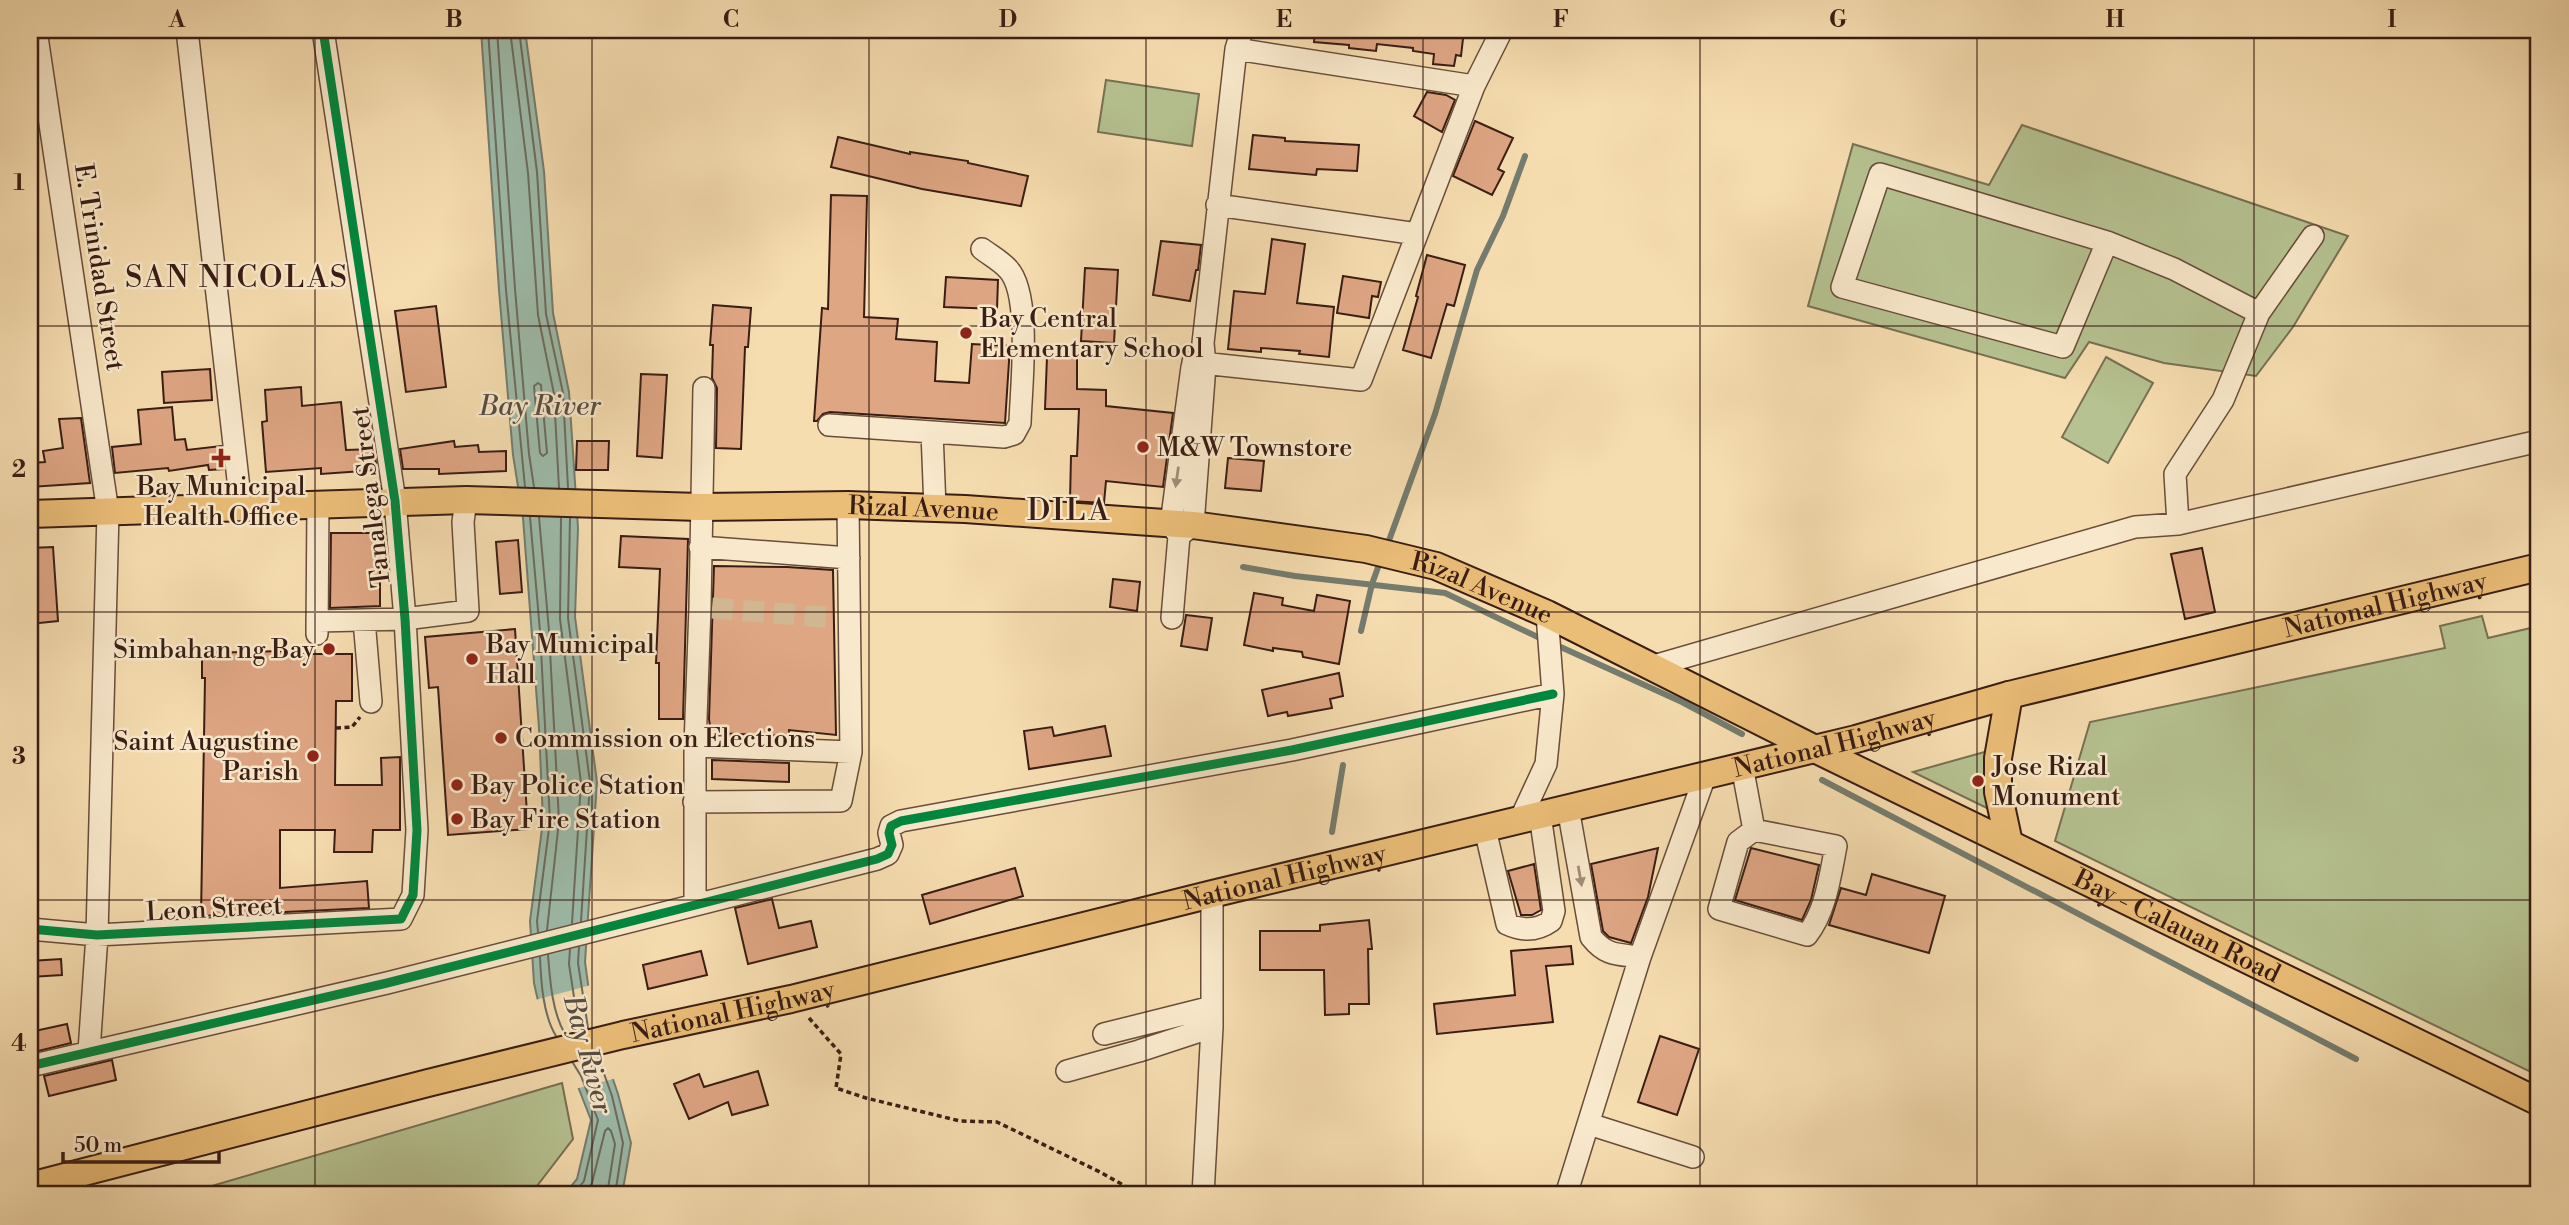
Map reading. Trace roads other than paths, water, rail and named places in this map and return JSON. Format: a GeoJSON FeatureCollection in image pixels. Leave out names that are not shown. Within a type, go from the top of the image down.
{"type":"FeatureCollection","features":[{"type":"Feature","properties":{"kind":"main road","name":"Rizal Avenue"},"geometry":{"type":"LineString","coordinates":[[30,514],[466,500],[700,507],[848,505],[935,508],[1181,528],[1366,549],[1436,566],[1547,614],[1815,749]]}},
{"type":"Feature","properties":{"kind":"main road","name":"National Highway"},"geometry":{"type":"LineString","coordinates":[[45,1187],[623,1035],[791,999],[1212,894],[1705,776],[1937,718],[2010,695],[2539,566]]}},
{"type":"Feature","properties":{"kind":"main road"},"geometry":{"type":"LineString","coordinates":[[2009,844],[1998,792],[1998,758],[2010,695]]}},
{"type":"Feature","properties":{"kind":"main road","name":"Bay - Calauan Road"},"geometry":{"type":"LineString","coordinates":[[1815,749],[2539,1102]]}},
{"type":"Feature","properties":{"kind":"street","name":"E. Trinidad Street"},"geometry":{"type":"LineString","coordinates":[[36,30],[108,512],[97,935],[89,1051]]}},
{"type":"Feature","properties":{"kind":"street"},"geometry":{"type":"LineString","coordinates":[[187,30],[240,506]]}},
{"type":"Feature","properties":{"kind":"street","name":"Tanalega Street"},"geometry":{"type":"LineString","coordinates":[[323,30],[395,501],[405,619],[417,830],[413,895],[401,919]]}},
{"type":"Feature","properties":{"kind":"street"},"geometry":{"type":"LineString","coordinates":[[1201,356],[1361,380],[1474,86],[1502,30]]}},
{"type":"Feature","properties":{"kind":"street"},"geometry":{"type":"LineString","coordinates":[[1171,618],[1217,205],[1239,39],[1474,86]]}},
{"type":"Feature","properties":{"kind":"street"},"geometry":{"type":"LineString","coordinates":[[2107,242],[2063,347],[1842,287],[1880,174],[2107,242],[2174,269],[2259,313]]}},
{"type":"Feature","properties":{"kind":"street"},"geometry":{"type":"LineString","coordinates":[[1217,205],[1417,234]]}},
{"type":"Feature","properties":{"kind":"street"},"geometry":{"type":"LineString","coordinates":[[2178,524],[2175,474],[2223,400],[2259,313],[2313,236]]}},
{"type":"Feature","properties":{"kind":"street"},"geometry":{"type":"LineString","coordinates":[[829,425],[1004,437],[1014,434],[1020,423],[1023,312],[1010,270],[982,249]]}},
{"type":"Feature","properties":{"kind":"street"},"geometry":{"type":"LineString","coordinates":[[695,903],[695,746],[706,607],[700,547],[704,388]]}},
{"type":"Feature","properties":{"kind":"street"},"geometry":{"type":"LineString","coordinates":[[932,432],[935,508]]}},
{"type":"Feature","properties":{"kind":"street"},"geometry":{"type":"LineString","coordinates":[[1650,667],[2135,527],[2178,524],[2539,441]]}},
{"type":"Feature","properties":{"kind":"street"},"geometry":{"type":"LineString","coordinates":[[318,503],[317,628],[363,620],[405,619],[468,611],[463,522],[466,500]]}},
{"type":"Feature","properties":{"kind":"street"},"geometry":{"type":"LineString","coordinates":[[694,802],[841,801],[851,752],[841,619],[849,558],[848,505]]}},
{"type":"Feature","properties":{"kind":"street"},"geometry":{"type":"LineString","coordinates":[[700,547],[849,558]]}},
{"type":"Feature","properties":{"kind":"street"},"geometry":{"type":"LineString","coordinates":[[1485,828],[1507,924],[1518,929],[1541,928],[1551,921],[1554,911],[1530,817],[1546,764],[1553,694],[1547,614]]}},
{"type":"Feature","properties":{"kind":"street"},"geometry":{"type":"LineString","coordinates":[[363,620],[371,702]]}},
{"type":"Feature","properties":{"kind":"street"},"geometry":{"type":"LineString","coordinates":[[30,1066],[387,983],[888,854],[892,845],[889,833],[891,826],[901,821],[1292,750],[1553,694]]}},
{"type":"Feature","properties":{"kind":"street"},"geometry":{"type":"LineString","coordinates":[[695,746],[851,752]]}},
{"type":"Feature","properties":{"kind":"street"},"geometry":{"type":"LineString","coordinates":[[1742,766],[1754,830]]}},
{"type":"Feature","properties":{"kind":"street"},"geometry":{"type":"LineString","coordinates":[[1566,1195],[1640,957],[1705,776]]}},
{"type":"Feature","properties":{"kind":"street"},"geometry":{"type":"LineString","coordinates":[[1568,808],[1591,937],[1609,954],[1640,957]]}},
{"type":"Feature","properties":{"kind":"street"},"geometry":{"type":"LineString","coordinates":[[1754,830],[1836,846],[1825,896],[1807,935],[1719,908],[1738,842],[1754,830]]}},
{"type":"Feature","properties":{"kind":"street"},"geometry":{"type":"LineString","coordinates":[[1203,1195],[1212,1017],[1212,894]]}},
{"type":"Feature","properties":{"kind":"street","name":"Leon Street"},"geometry":{"type":"LineString","coordinates":[[30,929],[97,935],[401,919]]}},
{"type":"Feature","properties":{"kind":"street"},"geometry":{"type":"LineString","coordinates":[[1104,1034],[1212,1017]]}},
{"type":"Feature","properties":{"kind":"street"},"geometry":{"type":"LineString","coordinates":[[1067,1070],[1139,1051],[1212,1017]]}},
{"type":"Feature","properties":{"kind":"street"},"geometry":{"type":"LineString","coordinates":[[1589,1124],[1693,1157]]}},
{"type":"Feature","properties":{"kind":"water","name":"Bay River"},"geometry":{"type":"Polygon","coordinates":[[[481,30],[525,30],[544,171],[553,313],[569,392],[578,528],[575,617],[597,782],[585,962],[593,1021],[618,1094],[631,1143],[622,1195],[564,1195],[577,1179],[591,1120],[575,1079],[545,1032],[534,983],[530,921],[543,821],[539,728],[523,518],[513,455],[499,290],[481,30]]]}},
{"type":"Feature","properties":{"kind":"waterway"},"geometry":{"type":"LineString","coordinates":[[1387,546],[1435,414],[1477,270],[1503,216],[1525,156]]}},
{"type":"Feature","properties":{"kind":"waterway"},"geometry":{"type":"LineString","coordinates":[[1361,631],[1381,559]]}},
{"type":"Feature","properties":{"kind":"waterway"},"geometry":{"type":"LineString","coordinates":[[1243,567],[1295,576],[1445,593],[1544,640]]}},
{"type":"Feature","properties":{"kind":"waterway"},"geometry":{"type":"LineString","coordinates":[[1554,644],[1682,702],[1742,734]]}},
{"type":"Feature","properties":{"kind":"waterway"},"geometry":{"type":"LineString","coordinates":[[1332,832],[1343,765]]}},
{"type":"Feature","properties":{"kind":"waterway"},"geometry":{"type":"LineString","coordinates":[[1822,780],[2356,1059]]}},
{"type":"Feature","properties":{"kind":"tunnel"},"geometry":{"type":"LineString","coordinates":[[712,608],[834,618]]}},
{"type":"Feature","properties":{"kind":"place","name":"Bay Central Elementary School"},"geometry":{"type":"Point","coordinates":[966,333]}},
{"type":"Feature","properties":{"kind":"place","name":"M&W Townstore"},"geometry":{"type":"Point","coordinates":[1143,447]}},
{"type":"Feature","properties":{"kind":"place","name":"Bay Municipal Health Office"},"geometry":{"type":"Point","coordinates":[221,458]}},
{"type":"Feature","properties":{"kind":"place","name":"Simbahan ng Bay"},"geometry":{"type":"Point","coordinates":[329,649]}},
{"type":"Feature","properties":{"kind":"place","name":"Bay Municipal Hall"},"geometry":{"type":"Point","coordinates":[472,659]}},
{"type":"Feature","properties":{"kind":"place","name":"Commission on Elections"},"geometry":{"type":"Point","coordinates":[501,738]}},
{"type":"Feature","properties":{"kind":"place","name":"Saint Augustine Parish"},"geometry":{"type":"Point","coordinates":[313,756]}},
{"type":"Feature","properties":{"kind":"place","name":"Jose Rizal Monument"},"geometry":{"type":"Point","coordinates":[1978,781]}},
{"type":"Feature","properties":{"kind":"place","name":"Bay Police Station"},"geometry":{"type":"Point","coordinates":[457,785]}},
{"type":"Feature","properties":{"kind":"place","name":"Bay Fire Station"},"geometry":{"type":"Point","coordinates":[457,819]}},
{"type":"Feature","properties":{"kind":"district","name":"SAN NICOLAS"},"geometry":{"type":"Point","coordinates":[237,277]}},
{"type":"Feature","properties":{"kind":"district","name":"DILA"},"geometry":{"type":"Point","coordinates":[1069,510]}}]}
